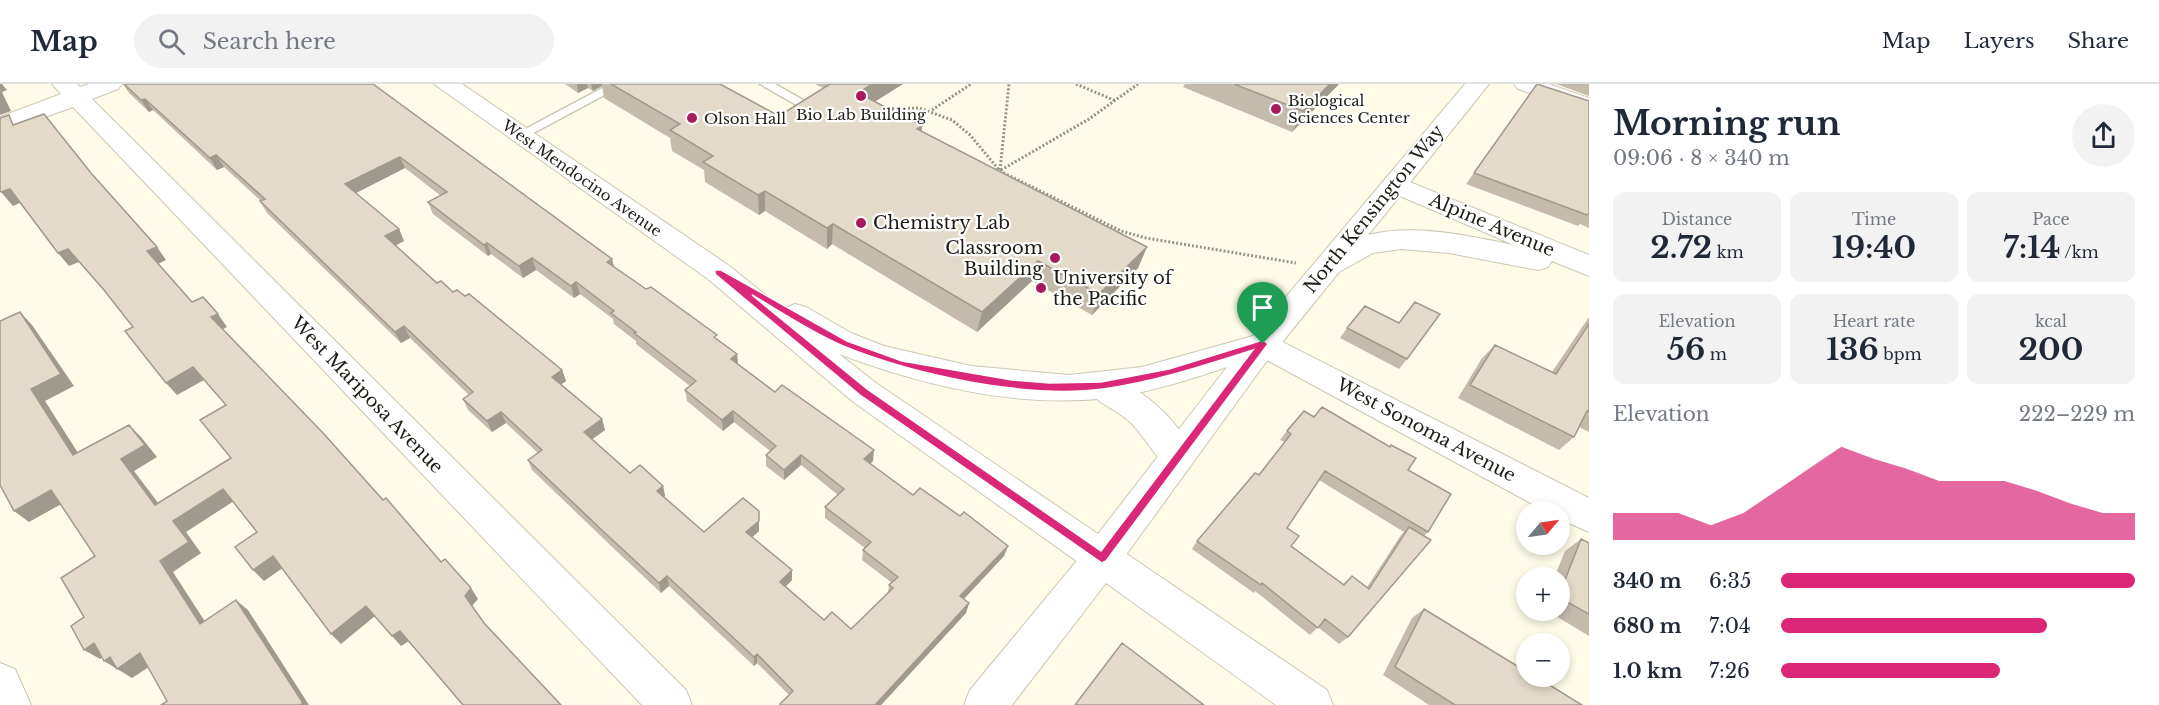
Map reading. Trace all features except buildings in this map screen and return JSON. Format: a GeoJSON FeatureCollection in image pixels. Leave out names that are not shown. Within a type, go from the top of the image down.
{"type":"FeatureCollection","features":[{"type":"Feature","properties":{"kind":"street"},"geometry":{"type":"LineString","coordinates":[[0,126],[70,90],[110,84]]}},
{"type":"Feature","properties":{"kind":"street","name":"West Mendocino Avenue"},"geometry":{"type":"LineString","coordinates":[[446,84],[718,272],[864,392],[1312,705]]}},
{"type":"Feature","properties":{"kind":"street","name":"North Kensington Way"},"geometry":{"type":"LineString","coordinates":[[985,705],[1102,558],[1177,454],[1263,344],[1477,84]]}},
{"type":"Feature","properties":{"kind":"street"},"geometry":{"type":"LineString","coordinates":[[1526,84],[1589,106]]}},
{"type":"Feature","properties":{"kind":"street","name":"West Mariposa Avenue"},"geometry":{"type":"LineString","coordinates":[[70,90],[671,705]]}},
{"type":"Feature","properties":{"kind":"street","name":"Alpine Avenue"},"geometry":{"type":"LineString","coordinates":[[1395,184],[1589,268]]}},
{"type":"Feature","properties":{"kind":"street"},"geometry":{"type":"LineString","coordinates":[[1325,268],[1364,246],[1408,241],[1504,253],[1589,268]]}},
{"type":"Feature","properties":{"kind":"street","name":"West Mendocino Avenue"},"geometry":{"type":"LineString","coordinates":[[718,272],[844,343],[901,364],[1012,384],[1049,387],[1101,386],[1169,373],[1263,344]]}},
{"type":"Feature","properties":{"kind":"street","name":"West Sonoma Avenue"},"geometry":{"type":"LineString","coordinates":[[1263,344],[1589,516]]}},
{"type":"Feature","properties":{"kind":"street","name":"West Mendocino Avenue"},"geometry":{"type":"LineString","coordinates":[[1101,386],[1131,401],[1148,415],[1177,454]]}},
{"type":"Feature","properties":{"kind":"street"},"geometry":{"type":"LineString","coordinates":[[0,684],[10,705]]}},
{"type":"Feature","properties":{"kind":"lane"},"geometry":{"type":"LineString","coordinates":[[520,135],[619,84]]}},
{"type":"Feature","properties":{"kind":"lane"},"geometry":{"type":"LineString","coordinates":[[766,84],[804,104]]}},
{"type":"Feature","properties":{"kind":"path"},"geometry":{"type":"LineString","coordinates":[[931,111],[971,84]]}},
{"type":"Feature","properties":{"kind":"path"},"geometry":{"type":"LineString","coordinates":[[1000,171],[1010,84]]}},
{"type":"Feature","properties":{"kind":"path"},"geometry":{"type":"LineString","coordinates":[[1076,84],[1116,102]]}},
{"type":"Feature","properties":{"kind":"path"},"geometry":{"type":"LineString","coordinates":[[1000,171],[1116,102],[1138,84]]}},
{"type":"Feature","properties":{"kind":"path"},"geometry":{"type":"LineString","coordinates":[[881,110],[912,107],[931,111],[962,127],[990,164],[1000,171],[1099,222],[1146,238],[1325,268]]}},
{"type":"Feature","properties":{"kind":"path"},"geometry":{"type":"LineString","coordinates":[[1015,191],[1024,183]]}},
{"type":"Feature","properties":{"kind":"place","name":"Bio Lab Building"},"geometry":{"type":"Point","coordinates":[861,96]}},
{"type":"Feature","properties":{"kind":"place","name":"Biological Sciences Center"},"geometry":{"type":"Point","coordinates":[1276,109]}},
{"type":"Feature","properties":{"kind":"place","name":"Olson Hall"},"geometry":{"type":"Point","coordinates":[692,118]}},
{"type":"Feature","properties":{"kind":"place","name":"Chemistry Lab"},"geometry":{"type":"Point","coordinates":[861,223]}},
{"type":"Feature","properties":{"kind":"place","name":"Classroom Building"},"geometry":{"type":"Point","coordinates":[1055,258]}},
{"type":"Feature","properties":{"kind":"place","name":"University of the Pacific"},"geometry":{"type":"Point","coordinates":[1041,288]}},
{"type":"Feature","properties":{"kind":"route"},"geometry":{"type":"LineString","coordinates":[[718,272],[844,343],[901,364],[1012,384],[1049,387],[1101,386],[1169,373],[1263,344],[1177,454],[1102,558],[864,392],[718,272]]}}]}
